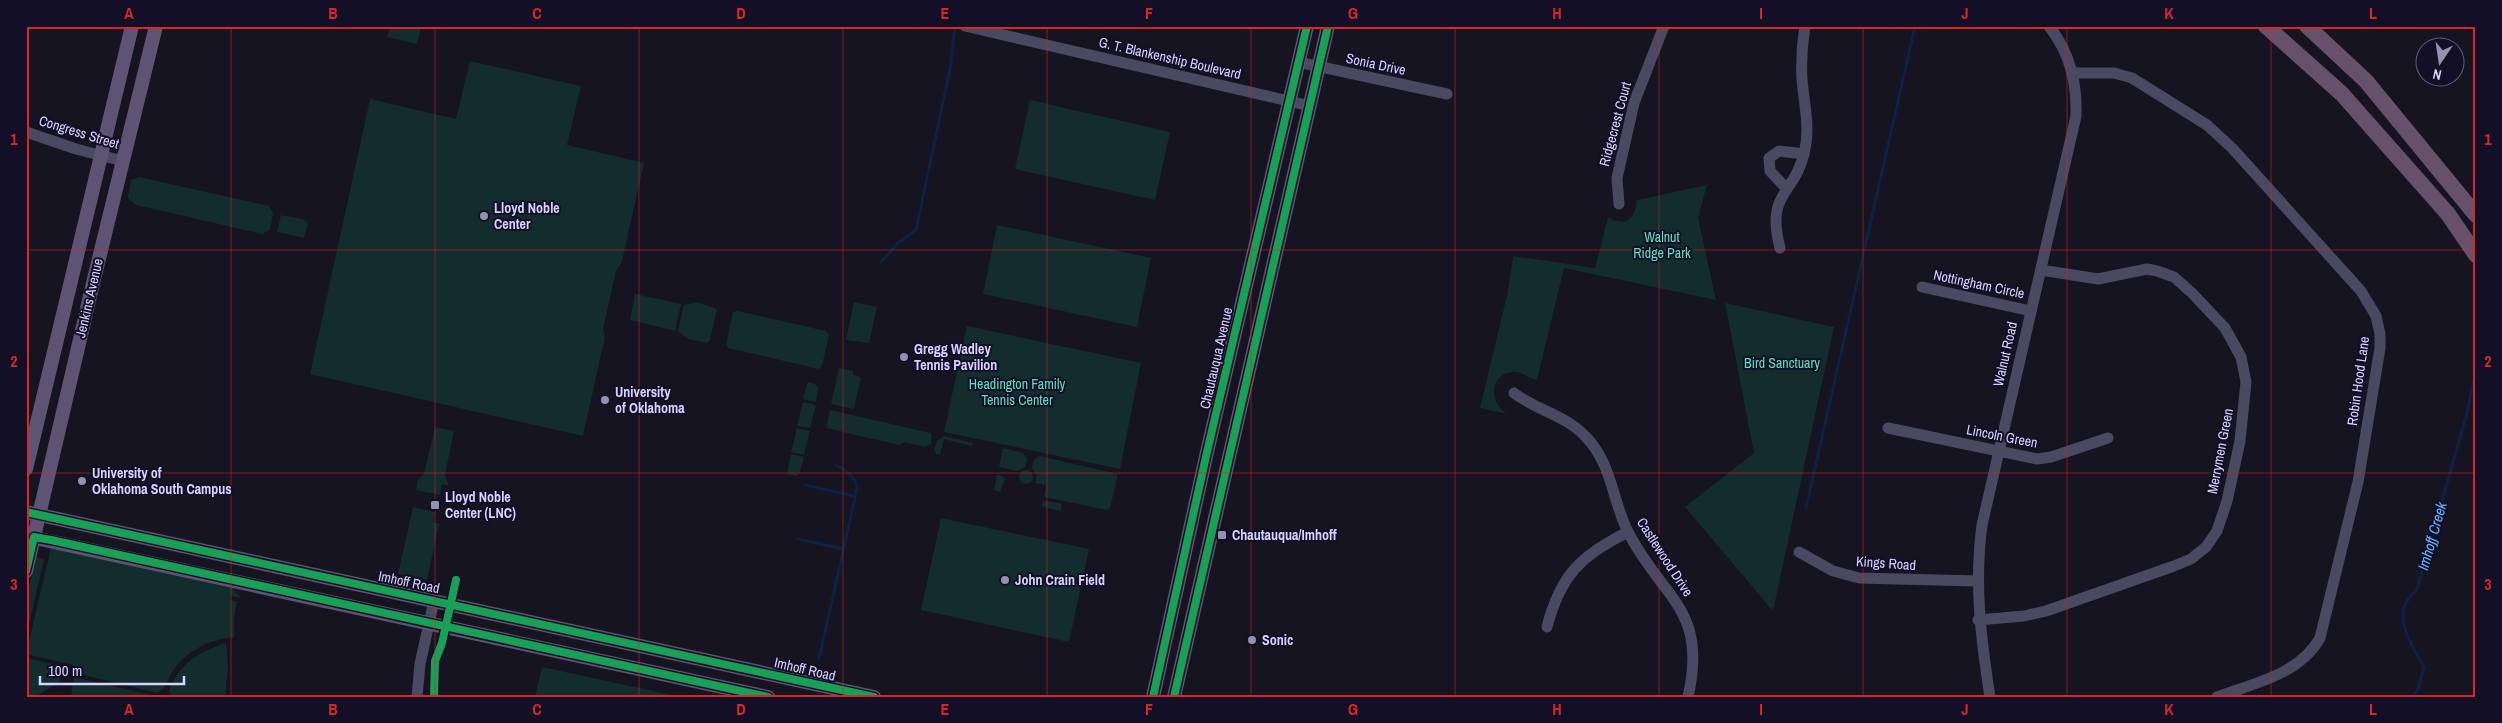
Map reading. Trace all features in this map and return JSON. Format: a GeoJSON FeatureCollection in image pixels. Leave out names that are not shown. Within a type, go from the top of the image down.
{"type":"FeatureCollection","features":[{"type":"Feature","properties":{"kind":"highway"},"geometry":{"type":"LineString","coordinates":[[2266,26],[2342,94],[2448,214],[2476,255]]}},
{"type":"Feature","properties":{"kind":"highway"},"geometry":{"type":"LineString","coordinates":[[2307,26],[2366,82],[2476,215]]}},
{"type":"Feature","properties":{"kind":"main road","name":"Jenkins Avenue"},"geometry":{"type":"LineString","coordinates":[[26,468],[132,26]]}},
{"type":"Feature","properties":{"kind":"main road","name":"Jenkins Avenue"},"geometry":{"type":"LineString","coordinates":[[26,571],[33,514],[75,359],[156,26]]}},
{"type":"Feature","properties":{"kind":"main road","name":"Chautauqua Avenue"},"geometry":{"type":"LineString","coordinates":[[1153,697],[1205,461],[1306,26]]}},
{"type":"Feature","properties":{"kind":"main road"},"geometry":{"type":"LineString","coordinates":[[1174,697],[1328,26]]}},
{"type":"Feature","properties":{"kind":"main road"},"geometry":{"type":"LineString","coordinates":[[72,274],[94,279]]}},
{"type":"Feature","properties":{"kind":"main road"},"geometry":{"type":"LineString","coordinates":[[53,353],[75,359]]}},
{"type":"Feature","properties":{"kind":"main road","name":"Imhoff Road"},"geometry":{"type":"LineString","coordinates":[[33,514],[874,697]]}},
{"type":"Feature","properties":{"kind":"main road"},"geometry":{"type":"LineString","coordinates":[[30,537],[768,697]]}},
{"type":"Feature","properties":{"kind":"street","name":"Ridgecrest Court"},"geometry":{"type":"LineString","coordinates":[[1619,204],[1617,178],[1634,103],[1664,26]]}},
{"type":"Feature","properties":{"kind":"street"},"geometry":{"type":"LineString","coordinates":[[1780,248],[1774,220],[1778,202],[1799,170],[1804,154],[1807,118],[1801,53],[1805,26]]}},
{"type":"Feature","properties":{"kind":"street","name":"Walnut Road"},"geometry":{"type":"LineString","coordinates":[[1990,697],[1978,620],[1977,581],[1982,525],[2076,116],[2074,73],[2058,38],[2048,26]]}},
{"type":"Feature","properties":{"kind":"street","name":"G. T. Blankenship Boulevard"},"geometry":{"type":"LineString","coordinates":[[967,27],[1310,106]]}},
{"type":"Feature","properties":{"kind":"street","name":"Sonia Drive"},"geometry":{"type":"LineString","coordinates":[[1298,62],[1447,94]]}},
{"type":"Feature","properties":{"kind":"street","name":"Robin Hood Lane"},"geometry":{"type":"LineString","coordinates":[[2074,73],[2114,73],[2132,78],[2219,134],[2361,291],[2373,308],[2379,324],[2380,348],[2359,474],[2320,638],[2308,655],[2294,667],[2217,697]]}},
{"type":"Feature","properties":{"kind":"street","name":"Congress Street"},"geometry":{"type":"LineString","coordinates":[[26,132],[101,156],[123,161]]}},
{"type":"Feature","properties":{"kind":"street"},"geometry":{"type":"LineString","coordinates":[[1787,189],[1770,172],[1770,158],[1778,151],[1804,154]]}},
{"type":"Feature","properties":{"kind":"street","name":"Merrymen Green"},"geometry":{"type":"LineString","coordinates":[[1978,620],[2024,616],[2046,611],[2191,559],[2206,547],[2217,531],[2227,501],[2240,441],[2246,382],[2241,357],[2225,328],[2182,284],[2166,274],[2152,270],[2098,278],[2040,270]]}},
{"type":"Feature","properties":{"kind":"street","name":"Nottingham Circle"},"geometry":{"type":"LineString","coordinates":[[1922,287],[2031,311]]}},
{"type":"Feature","properties":{"kind":"street","name":"Castlewood Drive"},"geometry":{"type":"LineString","coordinates":[[1514,393],[1529,404],[1552,412],[1576,427],[1598,450],[1608,471],[1628,532],[1672,594],[1686,620],[1694,655],[1688,697]]}},
{"type":"Feature","properties":{"kind":"street","name":"Lincoln Green"},"geometry":{"type":"LineString","coordinates":[[1888,428],[1998,452],[2042,459],[2108,438]]}},
{"type":"Feature","properties":{"kind":"street"},"geometry":{"type":"LineString","coordinates":[[1547,627],[1557,593],[1572,569],[1595,550],[1628,532]]}},
{"type":"Feature","properties":{"kind":"street","name":"Kings Road"},"geometry":{"type":"LineString","coordinates":[[1799,552],[1833,571],[1859,578],[1977,581]]}},
{"type":"Feature","properties":{"kind":"street"},"geometry":{"type":"LineString","coordinates":[[417,697],[419,670],[434,600]]}},
{"type":"Feature","properties":{"kind":"green space"},"geometry":{"type":"Polygon","coordinates":[[[390,26],[421,26],[417,44],[387,37],[390,26]]]}},
{"type":"Feature","properties":{"kind":"green space"},"geometry":{"type":"Polygon","coordinates":[[[470,61],[581,86],[567,145],[644,163],[622,261],[616,271],[603,329],[605,337],[583,436],[310,374],[370,99],[456,119],[470,61]]]}},
{"type":"Feature","properties":{"kind":"green space"},"geometry":{"type":"Polygon","coordinates":[[[1030,100],[1170,132],[1155,200],[1015,169],[1030,100]]]}},
{"type":"Feature","properties":{"kind":"green space"},"geometry":{"type":"Polygon","coordinates":[[[139,177],[269,206],[273,213],[270,230],[262,234],[136,205],[128,198],[131,180],[139,177]]]}},
{"type":"Feature","properties":{"kind":"green space","name":"Walnut Ridge Park"},"geometry":{"type":"Polygon","coordinates":[[[1707,185],[1698,218],[1716,300],[1564,268],[1537,380],[1518,372],[1503,375],[1498,379],[1494,391],[1498,404],[1507,414],[1480,408],[1508,291],[1513,256],[1595,268],[1608,217],[1620,222],[1625,221],[1632,217],[1637,200],[1707,185]]]}},
{"type":"Feature","properties":{"kind":"green space"},"geometry":{"type":"Polygon","coordinates":[[[281,215],[303,219],[308,223],[304,238],[277,232],[281,215]]]}},
{"type":"Feature","properties":{"kind":"green space"},"geometry":{"type":"Polygon","coordinates":[[[997,225],[1151,258],[1137,327],[983,294],[997,225]]]}},
{"type":"Feature","properties":{"kind":"green space"},"geometry":{"type":"Polygon","coordinates":[[[635,294],[681,304],[675,331],[630,320],[635,294]]]}},
{"type":"Feature","properties":{"kind":"green space"},"geometry":{"type":"Polygon","coordinates":[[[697,302],[717,309],[710,340],[707,343],[688,339],[678,331],[684,305],[697,302]]]}},
{"type":"Feature","properties":{"kind":"green space"},"geometry":{"type":"Polygon","coordinates":[[[854,302],[877,307],[869,343],[846,340],[854,302]]]}},
{"type":"Feature","properties":{"kind":"green space","name":"Bird Sanctuary"},"geometry":{"type":"Polygon","coordinates":[[[1725,303],[1834,327],[1773,611],[1685,507],[1754,453],[1725,303]]]}},
{"type":"Feature","properties":{"kind":"green space"},"geometry":{"type":"Polygon","coordinates":[[[737,311],[826,331],[829,335],[822,366],[819,369],[728,348],[726,345],[733,312],[737,311]]]}},
{"type":"Feature","properties":{"kind":"green space","name":"Headington Family Tennis Center"},"geometry":{"type":"Polygon","coordinates":[[[967,326],[1141,363],[1120,469],[944,432],[967,326]]]}},
{"type":"Feature","properties":{"kind":"green space"},"geometry":{"type":"Polygon","coordinates":[[[839,368],[853,371],[853,375],[861,377],[854,409],[831,404],[839,368]]]}},
{"type":"Feature","properties":{"kind":"green space"},"geometry":{"type":"Polygon","coordinates":[[[810,382],[818,388],[816,402],[803,399],[807,384],[810,382]]]}},
{"type":"Feature","properties":{"kind":"green space"},"geometry":{"type":"Polygon","coordinates":[[[803,402],[816,405],[810,428],[797,426],[803,402]]]}},
{"type":"Feature","properties":{"kind":"green space"},"geometry":{"type":"Polygon","coordinates":[[[830,410],[931,433],[931,444],[925,447],[904,442],[899,445],[826,428],[830,410]]]}},
{"type":"Feature","properties":{"kind":"green space"},"geometry":{"type":"Polygon","coordinates":[[[435,427],[454,431],[445,475],[449,486],[442,484],[440,495],[416,490],[418,480],[424,474],[435,427]]]}},
{"type":"Feature","properties":{"kind":"green space"},"geometry":{"type":"Polygon","coordinates":[[[797,428],[810,431],[804,455],[791,452],[797,428]]]}},
{"type":"Feature","properties":{"kind":"green space"},"geometry":{"type":"Polygon","coordinates":[[[944,436],[973,443],[972,446],[944,439],[940,455],[936,454],[934,450],[937,441],[944,436]]]}},
{"type":"Feature","properties":{"kind":"green space"},"geometry":{"type":"Polygon","coordinates":[[[1003,448],[1023,453],[1027,458],[1025,467],[1018,471],[999,467],[1003,448]]]}},
{"type":"Feature","properties":{"kind":"green space"},"geometry":{"type":"Polygon","coordinates":[[[791,454],[804,457],[797,476],[787,474],[791,454]]]}},
{"type":"Feature","properties":{"kind":"green space"},"geometry":{"type":"Polygon","coordinates":[[[1039,456],[1118,474],[1110,508],[1107,510],[1044,497],[1046,485],[1035,483],[1037,476],[1032,468],[1034,460],[1039,456]]]}},
{"type":"Feature","properties":{"kind":"green space"},"geometry":{"type":"Polygon","coordinates":[[[1026,470],[1031,472],[1033,477],[1031,482],[1026,484],[1021,482],[1019,477],[1021,472],[1026,470]]]}},
{"type":"Feature","properties":{"kind":"green space"},"geometry":{"type":"Polygon","coordinates":[[[997,474],[1005,478],[1000,492],[994,490],[997,474]]]}},
{"type":"Feature","properties":{"kind":"green space"},"geometry":{"type":"Polygon","coordinates":[[[1043,500],[1062,504],[1061,511],[1042,507],[1043,500]]]}},
{"type":"Feature","properties":{"kind":"green space"},"geometry":{"type":"Polygon","coordinates":[[[413,507],[435,512],[433,522],[439,524],[427,580],[398,574],[413,507]]]}},
{"type":"Feature","properties":{"kind":"green space","name":"John Crain Field"},"geometry":{"type":"Polygon","coordinates":[[[941,518],[1089,549],[1069,642],[921,610],[941,518]]]}},
{"type":"Feature","properties":{"kind":"green space"},"geometry":{"type":"Polygon","coordinates":[[[51,548],[231,586],[241,598],[231,596],[230,599],[237,602],[234,618],[234,637],[225,638],[199,647],[185,657],[171,674],[165,686],[157,693],[72,672],[73,665],[26,654],[51,548]]]}},
{"type":"Feature","properties":{"kind":"green space"},"geometry":{"type":"Polygon","coordinates":[[[36,557],[44,559],[26,638],[26,599],[36,557]]]}},
{"type":"Feature","properties":{"kind":"green space"},"geometry":{"type":"Polygon","coordinates":[[[226,643],[228,667],[225,697],[174,697],[171,695],[169,691],[173,681],[192,659],[199,654],[226,643]]]}},
{"type":"Feature","properties":{"kind":"green space"},"geometry":{"type":"Polygon","coordinates":[[[26,658],[66,667],[66,671],[63,670],[59,682],[35,697],[26,697],[26,658]]]}},
{"type":"Feature","properties":{"kind":"green space"},"geometry":{"type":"Polygon","coordinates":[[[542,667],[681,697],[535,697],[542,667]]]}},
{"type":"Feature","properties":{"kind":"green space"},"geometry":{"type":"Polygon","coordinates":[[[74,677],[159,697],[71,697],[74,677]]]}},
{"type":"Feature","properties":{"kind":"waterway"},"geometry":{"type":"LineString","coordinates":[[881,262],[898,243],[916,230],[950,69],[955,26]]}},
{"type":"Feature","properties":{"kind":"waterway"},"geometry":{"type":"LineString","coordinates":[[1806,508],[1915,26]]}},
{"type":"Feature","properties":{"kind":"waterway","name":"Imhoff Creek"},"geometry":{"type":"LineString","coordinates":[[2413,697],[2418,689],[2424,667],[2407,636],[2403,618],[2404,609],[2407,601],[2417,589],[2467,413],[2476,369]]}},
{"type":"Feature","properties":{"kind":"waterway"},"geometry":{"type":"LineString","coordinates":[[819,659],[857,489],[853,478],[836,465]]}},
{"type":"Feature","properties":{"kind":"waterway"},"geometry":{"type":"LineString","coordinates":[[805,485],[854,496]]}},
{"type":"Feature","properties":{"kind":"waterway"},"geometry":{"type":"LineString","coordinates":[[798,539],[843,549]]}},
{"type":"Feature","properties":{"kind":"cycle path"},"geometry":{"type":"LineString","coordinates":[[1153,697],[1207,452],[1307,26]]}},
{"type":"Feature","properties":{"kind":"cycle path"},"geometry":{"type":"LineString","coordinates":[[1174,697],[1328,26]]}},
{"type":"Feature","properties":{"kind":"cycle path"},"geometry":{"type":"LineString","coordinates":[[26,512],[874,697]]}},
{"type":"Feature","properties":{"kind":"cycle path"},"geometry":{"type":"LineString","coordinates":[[26,571],[34,537],[768,697]]}},
{"type":"Feature","properties":{"kind":"cycle path"},"geometry":{"type":"LineString","coordinates":[[434,697],[435,661],[442,643],[456,580]]}},
{"type":"Feature","properties":{"kind":"place","name":"Lloyd Noble Center"},"geometry":{"type":"Point","coordinates":[484,216]}},
{"type":"Feature","properties":{"kind":"place","name":"Gregg Wadley Tennis Pavilion"},"geometry":{"type":"Point","coordinates":[904,357]}},
{"type":"Feature","properties":{"kind":"place","name":"University of Oklahoma"},"geometry":{"type":"Point","coordinates":[605,400]}},
{"type":"Feature","properties":{"kind":"place","name":"University of Oklahoma South Campus"},"geometry":{"type":"Point","coordinates":[82,481]}},
{"type":"Feature","properties":{"kind":"place","name":"Lloyd Noble Center (LNC)"},"geometry":{"type":"Point","coordinates":[435,505]}},
{"type":"Feature","properties":{"kind":"place","name":"Chautauqua/Imhoff"},"geometry":{"type":"Point","coordinates":[1222,535]}},
{"type":"Feature","properties":{"kind":"place","name":"John Crain Field"},"geometry":{"type":"Point","coordinates":[1005,580]}},
{"type":"Feature","properties":{"kind":"place","name":"Sonic"},"geometry":{"type":"Point","coordinates":[1252,640]}}]}
